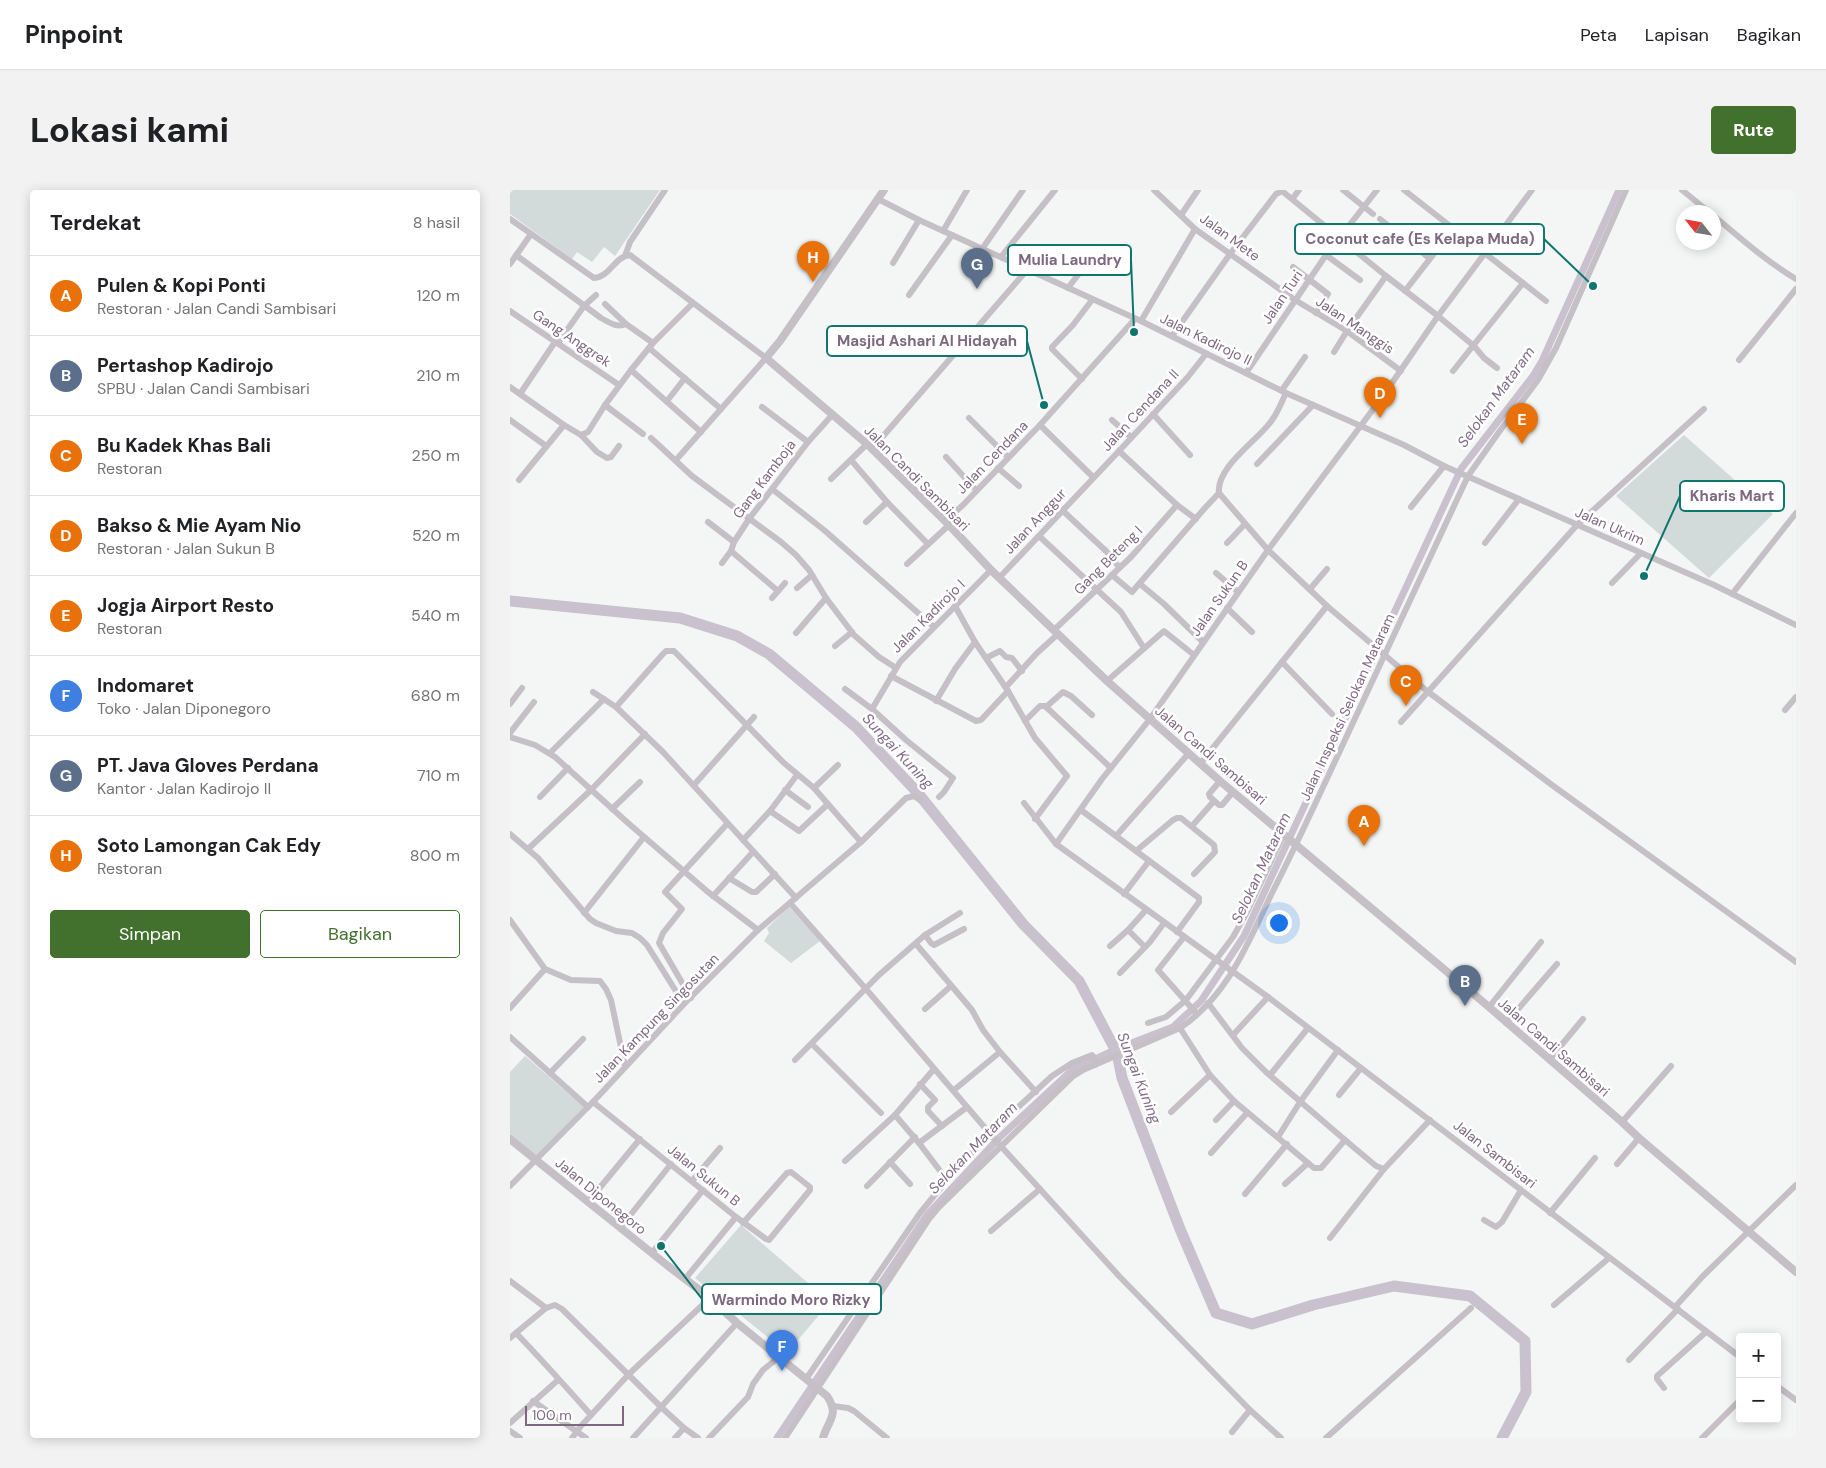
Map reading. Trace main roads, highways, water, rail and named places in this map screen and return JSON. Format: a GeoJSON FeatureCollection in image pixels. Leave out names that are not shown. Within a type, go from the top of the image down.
{"type":"FeatureCollection","features":[{"type":"Feature","properties":{"kind":"waterway","name":"Selokan Mataram"},"geometry":{"type":"LineString","coordinates":[[777,1438],[927,1215],[1000,1137],[1072,1070],[1121,1047],[1173,1027],[1201,1001],[1244,936],[1461,469],[1533,376],[1542,361],[1619,190]]}},
{"type":"Feature","properties":{"kind":"waterway","name":"Sungai Kuning"},"geometry":{"type":"LineString","coordinates":[[510,601],[680,618],[737,636],[769,654],[856,727],[917,792],[1023,924],[1079,981],[1117,1053],[1122,1078],[1180,1229],[1216,1313],[1252,1324],[1313,1305],[1394,1286],[1470,1296],[1525,1341],[1526,1392],[1502,1438]]}},
{"type":"Feature","properties":{"kind":"place","name":"Soto Lamongan Cak Edy"},"geometry":{"type":"Point","coordinates":[813,282]}},
{"type":"Feature","properties":{"kind":"place","name":"Coconut cafe (Es Kelapa Muda)"},"geometry":{"type":"Point","coordinates":[1593,286]}},
{"type":"Feature","properties":{"kind":"place","name":"PT. Java Gloves Perdana"},"geometry":{"type":"Point","coordinates":[977,289]}},
{"type":"Feature","properties":{"kind":"place","name":"Mulia Laundry"},"geometry":{"type":"Point","coordinates":[1134,332]}},
{"type":"Feature","properties":{"kind":"place","name":"Masjid Ashari Al Hidayah"},"geometry":{"type":"Point","coordinates":[1044,405]}},
{"type":"Feature","properties":{"kind":"place","name":"Bakso & Mie Ayam Nio"},"geometry":{"type":"Point","coordinates":[1380,418]}},
{"type":"Feature","properties":{"kind":"place","name":"Jogja Airport Resto"},"geometry":{"type":"Point","coordinates":[1522,444]}},
{"type":"Feature","properties":{"kind":"place","name":"Kharis Mart"},"geometry":{"type":"Point","coordinates":[1644,576]}},
{"type":"Feature","properties":{"kind":"place","name":"Bu Kadek Khas Bali"},"geometry":{"type":"Point","coordinates":[1406,706]}},
{"type":"Feature","properties":{"kind":"place","name":"Pulen & Kopi Ponti"},"geometry":{"type":"Point","coordinates":[1364,846]}},
{"type":"Feature","properties":{"kind":"place","name":"Pertashop Kadirojo"},"geometry":{"type":"Point","coordinates":[1465,1006]}},
{"type":"Feature","properties":{"kind":"place","name":"Warmindo Moro Rizky"},"geometry":{"type":"Point","coordinates":[661,1246]}},
{"type":"Feature","properties":{"kind":"place","name":"Indomaret"},"geometry":{"type":"Point","coordinates":[782,1371]}}]}
